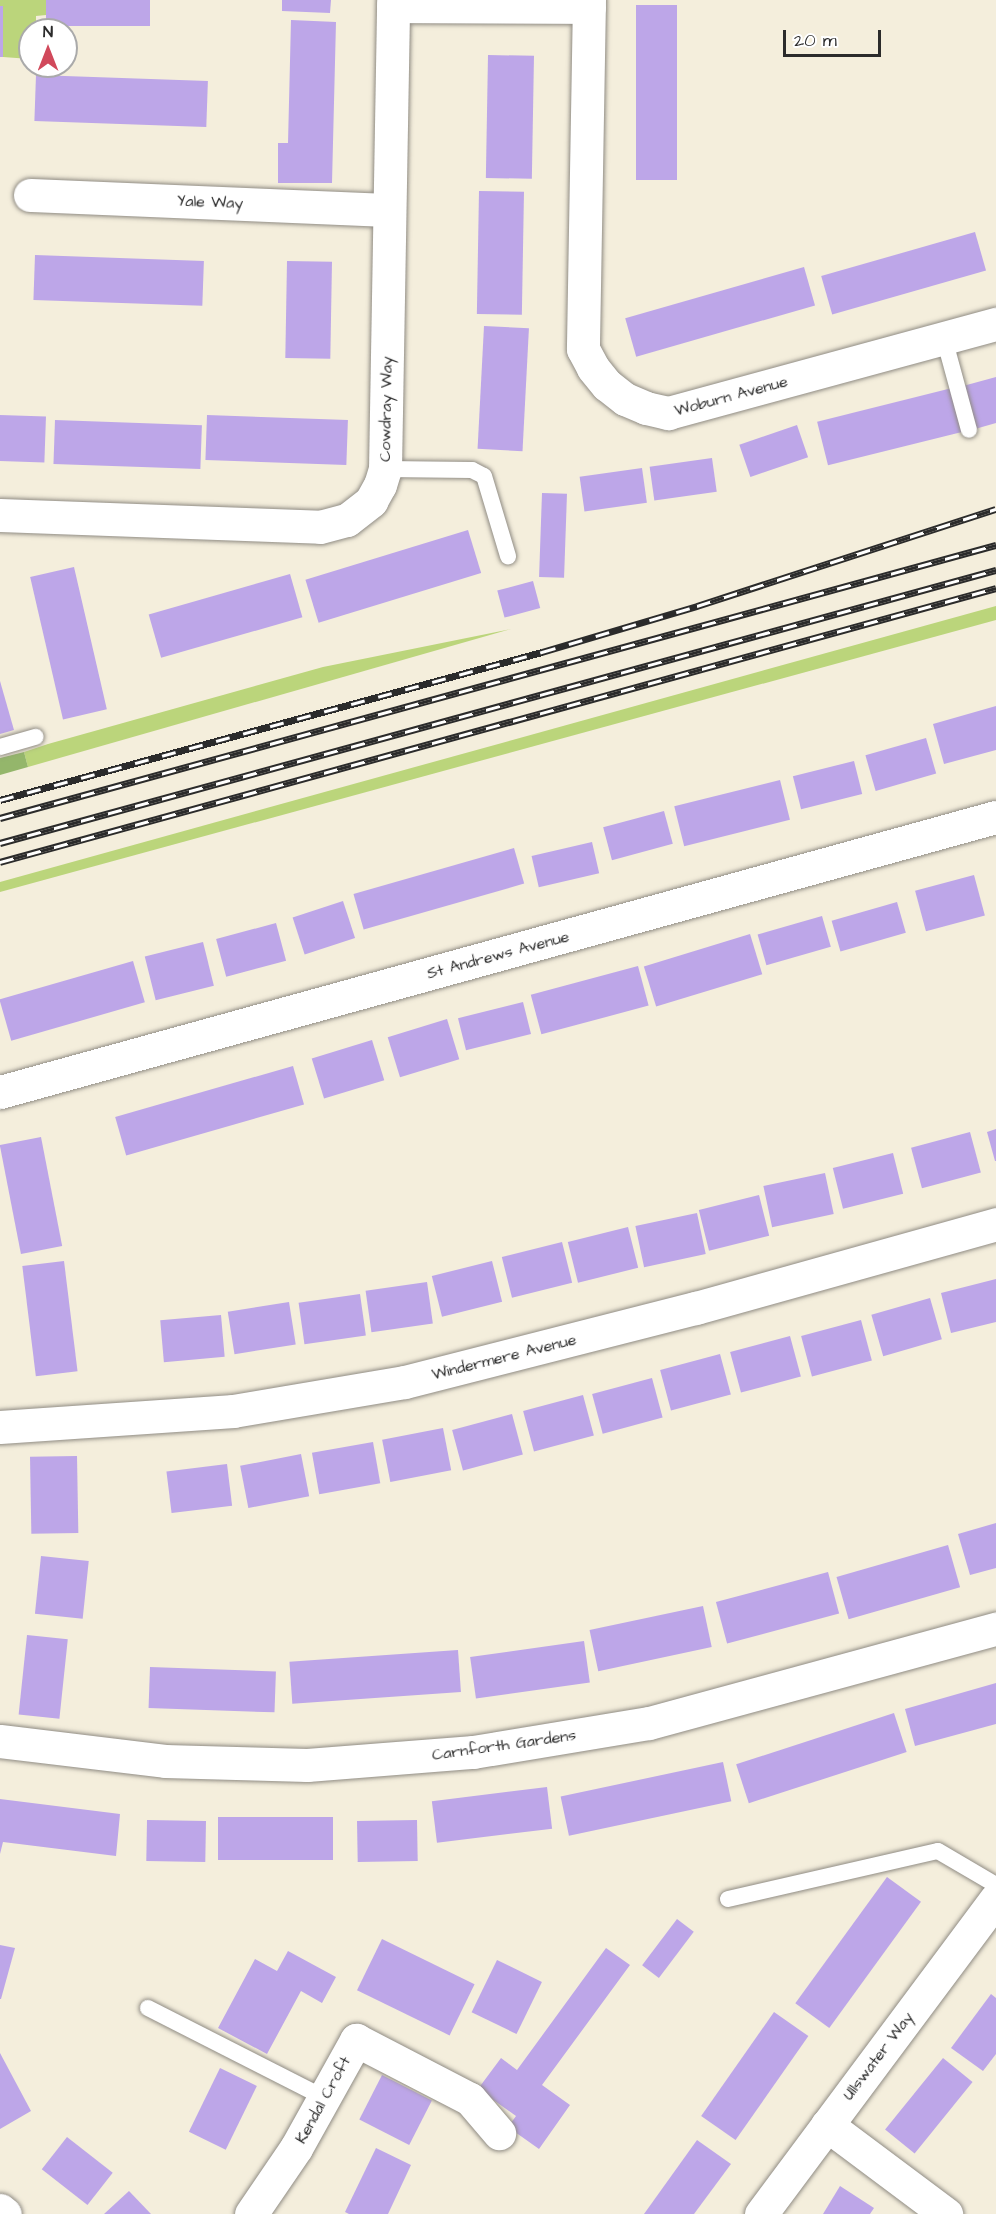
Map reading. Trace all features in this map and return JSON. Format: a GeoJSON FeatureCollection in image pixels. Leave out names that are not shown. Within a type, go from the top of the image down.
{"type":"FeatureCollection","features":[{"type":"Feature","properties":{"kind":"street","name":"Cowdray Way"},"geometry":{"type":"LineString","coordinates":[[0,515],[320,527],[334,525],[358,513],[375,493],[385,469],[393,3],[589,4]]}},
{"type":"Feature","properties":{"kind":"street","name":"Woburn Avenue"},"geometry":{"type":"LineString","coordinates":[[589,4],[583,349],[593,368],[607,385],[625,399],[646,408],[668,413],[996,324]]}},
{"type":"Feature","properties":{"kind":"street","name":"Yale Way"},"geometry":{"type":"LineString","coordinates":[[30,195],[389,210]]}},
{"type":"Feature","properties":{"kind":"street","name":"St Andrews Avenue"},"geometry":{"type":"LineString","coordinates":[[0,1092],[996,817]]}},
{"type":"Feature","properties":{"kind":"street","name":"Windermere Avenue"},"geometry":{"type":"LineString","coordinates":[[0,1427],[233,1411],[405,1382],[696,1308],[996,1224]]}},
{"type":"Feature","properties":{"kind":"street","name":"Carnforth Gardens"},"geometry":{"type":"LineString","coordinates":[[0,1741],[165,1761],[307,1765],[473,1752],[649,1723],[996,1629]]}},
{"type":"Feature","properties":{"kind":"street","name":"Ullswater Way"},"geometry":{"type":"LineString","coordinates":[[761,2214],[996,1899]]}},
{"type":"Feature","properties":{"kind":"street","name":"Kendal Croft"},"geometry":{"type":"LineString","coordinates":[[251,2214],[296,2148],[356,2040],[470,2099],[499,2133]]}},
{"type":"Feature","properties":{"kind":"street"},"geometry":{"type":"LineString","coordinates":[[827,2125],[946,2214]]}},
{"type":"Feature","properties":{"kind":"street"},"geometry":{"type":"LineString","coordinates":[[0,2210],[5,2214]]}},
{"type":"Feature","properties":{"kind":"lane"},"geometry":{"type":"LineString","coordinates":[[944,338],[969,430]]}},
{"type":"Feature","properties":{"kind":"lane"},"geometry":{"type":"LineString","coordinates":[[385,469],[472,470],[484,476],[508,556]]}},
{"type":"Feature","properties":{"kind":"lane"},"geometry":{"type":"LineString","coordinates":[[0,747],[36,737]]}},
{"type":"Feature","properties":{"kind":"lane"},"geometry":{"type":"LineString","coordinates":[[728,1899],[938,1851],[996,1885]]}},
{"type":"Feature","properties":{"kind":"lane"},"geometry":{"type":"LineString","coordinates":[[148,2008],[325,2098]]}},
{"type":"Feature","properties":{"kind":"green space"},"geometry":{"type":"Polygon","coordinates":[[[0,0],[46,0],[46,15],[36,16],[36,18],[18,18],[18,58],[3,57],[3,7],[0,6],[0,0]]]}},
{"type":"Feature","properties":{"kind":"green space"},"geometry":{"type":"Polygon","coordinates":[[[996,606],[996,620],[0,892],[0,882],[996,606]]]}},
{"type":"Feature","properties":{"kind":"green space"},"geometry":{"type":"Polygon","coordinates":[[[511,629],[28,767],[24,752],[48,744],[323,667],[511,629]]]}},
{"type":"Feature","properties":{"kind":"green space"},"geometry":{"type":"Polygon","coordinates":[[[24,752],[28,767],[0,775],[0,758],[24,752]]]}},
{"type":"Feature","properties":{"kind":"building"},"geometry":{"type":"Polygon","coordinates":[[[46,0],[150,0],[150,26],[78,26],[78,18],[46,18],[46,0]]]}},
{"type":"Feature","properties":{"kind":"building"},"geometry":{"type":"Polygon","coordinates":[[[282,0],[331,0],[330,13],[282,11],[282,0]]]}},
{"type":"Feature","properties":{"kind":"building"},"geometry":{"type":"Polygon","coordinates":[[[636,5],[677,5],[677,180],[636,180],[636,5]]]}},
{"type":"Feature","properties":{"kind":"building"},"geometry":{"type":"Polygon","coordinates":[[[0,6],[3,6],[3,57],[0,57],[0,6]]]}},
{"type":"Feature","properties":{"kind":"building"},"geometry":{"type":"Polygon","coordinates":[[[291,20],[336,22],[332,183],[278,183],[278,143],[288,143],[291,20]]]}},
{"type":"Feature","properties":{"kind":"building"},"geometry":{"type":"Polygon","coordinates":[[[488,55],[534,56],[532,179],[486,178],[488,55]]]}},
{"type":"Feature","properties":{"kind":"building"},"geometry":{"type":"Polygon","coordinates":[[[78,76],[208,81],[206,127],[34,121],[36,78],[78,76]]]}},
{"type":"Feature","properties":{"kind":"building"},"geometry":{"type":"Polygon","coordinates":[[[479,191],[524,192],[522,315],[477,314],[479,191]]]}},
{"type":"Feature","properties":{"kind":"building"},"geometry":{"type":"Polygon","coordinates":[[[975,232],[986,270],[832,315],[821,276],[975,232]]]}},
{"type":"Feature","properties":{"kind":"building"},"geometry":{"type":"Polygon","coordinates":[[[35,255],[204,261],[202,306],[33,300],[35,255]]]}},
{"type":"Feature","properties":{"kind":"building"},"geometry":{"type":"Polygon","coordinates":[[[287,261],[332,262],[330,359],[285,358],[287,261]]]}},
{"type":"Feature","properties":{"kind":"building"},"geometry":{"type":"Polygon","coordinates":[[[804,267],[815,305],[636,357],[625,318],[804,267]]]}},
{"type":"Feature","properties":{"kind":"building"},"geometry":{"type":"Polygon","coordinates":[[[484,326],[529,328],[523,451],[478,449],[484,326]]]}},
{"type":"Feature","properties":{"kind":"building"},"geometry":{"type":"Polygon","coordinates":[[[996,377],[996,423],[975,429],[963,386],[996,377]]]}},
{"type":"Feature","properties":{"kind":"building"},"geometry":{"type":"Polygon","coordinates":[[[952,388],[963,432],[828,465],[817,422],[952,388]]]}},
{"type":"Feature","properties":{"kind":"building"},"geometry":{"type":"Polygon","coordinates":[[[0,415],[46,417],[44,463],[0,461],[0,415]]]}},
{"type":"Feature","properties":{"kind":"building"},"geometry":{"type":"Polygon","coordinates":[[[207,415],[348,420],[346,465],[205,460],[207,415]]]}},
{"type":"Feature","properties":{"kind":"building"},"geometry":{"type":"Polygon","coordinates":[[[55,420],[202,425],[200,469],[53,464],[55,420]]]}},
{"type":"Feature","properties":{"kind":"building"},"geometry":{"type":"Polygon","coordinates":[[[797,425],[808,457],[750,477],[739,445],[797,425]]]}},
{"type":"Feature","properties":{"kind":"building"},"geometry":{"type":"Polygon","coordinates":[[[712,458],[717,492],[654,500],[650,467],[712,458]]]}},
{"type":"Feature","properties":{"kind":"building"},"geometry":{"type":"Polygon","coordinates":[[[642,468],[647,503],[584,511],[580,477],[642,468]]]}},
{"type":"Feature","properties":{"kind":"building"},"geometry":{"type":"Polygon","coordinates":[[[542,493],[567,494],[564,578],[539,577],[542,493]]]}},
{"type":"Feature","properties":{"kind":"building"},"geometry":{"type":"Polygon","coordinates":[[[468,530],[481,573],[319,623],[305,580],[468,530]]]}},
{"type":"Feature","properties":{"kind":"building"},"geometry":{"type":"Polygon","coordinates":[[[74,567],[107,709],[63,719],[30,577],[74,567]]]}},
{"type":"Feature","properties":{"kind":"building"},"geometry":{"type":"Polygon","coordinates":[[[290,574],[302,617],[161,658],[149,615],[290,574]]]}},
{"type":"Feature","properties":{"kind":"building"},"geometry":{"type":"Polygon","coordinates":[[[533,581],[540,608],[505,618],[497,591],[533,581]]]}},
{"type":"Feature","properties":{"kind":"building"},"geometry":{"type":"Polygon","coordinates":[[[0,681],[14,730],[0,734],[0,681]]]}},
{"type":"Feature","properties":{"kind":"building"},"geometry":{"type":"Polygon","coordinates":[[[996,706],[996,750],[944,764],[933,724],[996,706]]]}},
{"type":"Feature","properties":{"kind":"building"},"geometry":{"type":"Polygon","coordinates":[[[926,738],[936,774],[876,791],[865,755],[926,738]]]}},
{"type":"Feature","properties":{"kind":"building"},"geometry":{"type":"Polygon","coordinates":[[[854,761],[862,794],[801,809],[793,776],[854,761]]]}},
{"type":"Feature","properties":{"kind":"building"},"geometry":{"type":"Polygon","coordinates":[[[780,780],[790,820],[684,846],[674,806],[780,780]]]}},
{"type":"Feature","properties":{"kind":"building"},"geometry":{"type":"Polygon","coordinates":[[[664,811],[673,844],[612,860],[603,827],[664,811]]]}},
{"type":"Feature","properties":{"kind":"building"},"geometry":{"type":"Polygon","coordinates":[[[592,842],[599,873],[539,887],[532,856],[592,842]]]}},
{"type":"Feature","properties":{"kind":"building"},"geometry":{"type":"Polygon","coordinates":[[[514,848],[524,884],[364,930],[353,894],[514,848]]]}},
{"type":"Feature","properties":{"kind":"building"},"geometry":{"type":"Polygon","coordinates":[[[974,875],[985,916],[926,931],[915,891],[974,875]]]}},
{"type":"Feature","properties":{"kind":"building"},"geometry":{"type":"Polygon","coordinates":[[[343,901],[355,938],[305,954],[293,917],[343,901]]]}},
{"type":"Feature","properties":{"kind":"building"},"geometry":{"type":"Polygon","coordinates":[[[897,902],[906,933],[840,952],[832,921],[897,902]]]}},
{"type":"Feature","properties":{"kind":"building"},"geometry":{"type":"Polygon","coordinates":[[[822,916],[831,947],[766,965],[758,934],[822,916]]]}},
{"type":"Feature","properties":{"kind":"building"},"geometry":{"type":"Polygon","coordinates":[[[276,923],[286,961],[226,977],[216,939],[276,923]]]}},
{"type":"Feature","properties":{"kind":"building"},"geometry":{"type":"Polygon","coordinates":[[[750,934],[762,974],[656,1007],[644,966],[750,934]]]}},
{"type":"Feature","properties":{"kind":"building"},"geometry":{"type":"Polygon","coordinates":[[[203,942],[214,986],[156,1000],[145,957],[203,942]]]}},
{"type":"Feature","properties":{"kind":"building"},"geometry":{"type":"Polygon","coordinates":[[[133,961],[145,1002],[11,1041],[0,999],[133,961]]]}},
{"type":"Feature","properties":{"kind":"building"},"geometry":{"type":"Polygon","coordinates":[[[638,966],[649,1006],[541,1034],[531,995],[638,966]]]}},
{"type":"Feature","properties":{"kind":"building"},"geometry":{"type":"Polygon","coordinates":[[[523,1002],[531,1034],[466,1050],[458,1018],[523,1002]]]}},
{"type":"Feature","properties":{"kind":"building"},"geometry":{"type":"Polygon","coordinates":[[[447,1019],[459,1059],[400,1077],[388,1037],[447,1019]]]}},
{"type":"Feature","properties":{"kind":"building"},"geometry":{"type":"Polygon","coordinates":[[[372,1040],[384,1080],[324,1099],[312,1058],[372,1040]]]}},
{"type":"Feature","properties":{"kind":"building"},"geometry":{"type":"Polygon","coordinates":[[[293,1066],[304,1104],[126,1155],[115,1117],[293,1066]]]}},
{"type":"Feature","properties":{"kind":"building"},"geometry":{"type":"Polygon","coordinates":[[[996,1129],[996,1161],[995,1161],[987,1132],[996,1129]]]}},
{"type":"Feature","properties":{"kind":"building"},"geometry":{"type":"Polygon","coordinates":[[[970,1132],[981,1173],[922,1188],[911,1148],[970,1132]]]}},
{"type":"Feature","properties":{"kind":"building"},"geometry":{"type":"Polygon","coordinates":[[[41,1137],[62,1246],[21,1254],[0,1145],[41,1137]]]}},
{"type":"Feature","properties":{"kind":"building"},"geometry":{"type":"Polygon","coordinates":[[[893,1153],[903,1194],[843,1209],[833,1168],[893,1153]]]}},
{"type":"Feature","properties":{"kind":"building"},"geometry":{"type":"Polygon","coordinates":[[[825,1173],[834,1214],[772,1227],[763,1186],[825,1173]]]}},
{"type":"Feature","properties":{"kind":"building"},"geometry":{"type":"Polygon","coordinates":[[[759,1195],[769,1236],[709,1251],[699,1210],[759,1195]]]}},
{"type":"Feature","properties":{"kind":"building"},"geometry":{"type":"Polygon","coordinates":[[[697,1213],[706,1254],[644,1267],[635,1226],[697,1213]]]}},
{"type":"Feature","properties":{"kind":"building"},"geometry":{"type":"Polygon","coordinates":[[[628,1227],[638,1268],[578,1283],[568,1242],[628,1227]]]}},
{"type":"Feature","properties":{"kind":"building"},"geometry":{"type":"Polygon","coordinates":[[[562,1242],[572,1283],[512,1298],[502,1257],[562,1242]]]}},
{"type":"Feature","properties":{"kind":"building"},"geometry":{"type":"Polygon","coordinates":[[[64,1261],[78,1371],[36,1376],[22,1266],[64,1261]]]}},
{"type":"Feature","properties":{"kind":"building"},"geometry":{"type":"Polygon","coordinates":[[[492,1261],[502,1302],[442,1317],[432,1276],[492,1261]]]}},
{"type":"Feature","properties":{"kind":"building"},"geometry":{"type":"Polygon","coordinates":[[[996,1279],[996,1322],[951,1333],[941,1293],[996,1279]]]}},
{"type":"Feature","properties":{"kind":"building"},"geometry":{"type":"Polygon","coordinates":[[[427,1282],[433,1324],[371,1332],[366,1291],[427,1282]]]}},
{"type":"Feature","properties":{"kind":"building"},"geometry":{"type":"Polygon","coordinates":[[[360,1294],[366,1336],[304,1344],[299,1303],[360,1294]]]}},
{"type":"Feature","properties":{"kind":"building"},"geometry":{"type":"Polygon","coordinates":[[[930,1298],[942,1339],[883,1356],[871,1315],[930,1298]]]}},
{"type":"Feature","properties":{"kind":"building"},"geometry":{"type":"Polygon","coordinates":[[[289,1302],[296,1344],[234,1354],[228,1312],[289,1302]]]}},
{"type":"Feature","properties":{"kind":"building"},"geometry":{"type":"Polygon","coordinates":[[[221,1315],[225,1357],[164,1362],[160,1320],[221,1315]]]}},
{"type":"Feature","properties":{"kind":"building"},"geometry":{"type":"Polygon","coordinates":[[[861,1320],[872,1361],[812,1377],[801,1336],[861,1320]]]}},
{"type":"Feature","properties":{"kind":"building"},"geometry":{"type":"Polygon","coordinates":[[[790,1336],[801,1377],[741,1393],[730,1352],[790,1336]]]}},
{"type":"Feature","properties":{"kind":"building"},"geometry":{"type":"Polygon","coordinates":[[[720,1354],[731,1395],[671,1411],[660,1370],[720,1354]]]}},
{"type":"Feature","properties":{"kind":"building"},"geometry":{"type":"Polygon","coordinates":[[[652,1378],[663,1418],[603,1434],[592,1394],[652,1378]]]}},
{"type":"Feature","properties":{"kind":"building"},"geometry":{"type":"Polygon","coordinates":[[[583,1395],[594,1436],[534,1452],[523,1411],[583,1395]]]}},
{"type":"Feature","properties":{"kind":"building"},"geometry":{"type":"Polygon","coordinates":[[[512,1414],[523,1455],[463,1471],[452,1430],[512,1414]]]}},
{"type":"Feature","properties":{"kind":"building"},"geometry":{"type":"Polygon","coordinates":[[[443,1428],[451,1470],[390,1482],[382,1440],[443,1428]]]}},
{"type":"Feature","properties":{"kind":"building"},"geometry":{"type":"Polygon","coordinates":[[[373,1442],[380,1483],[319,1494],[312,1453],[373,1442]]]}},
{"type":"Feature","properties":{"kind":"building"},"geometry":{"type":"Polygon","coordinates":[[[301,1454],[309,1496],[248,1508],[240,1466],[301,1454]]]}},
{"type":"Feature","properties":{"kind":"building"},"geometry":{"type":"Polygon","coordinates":[[[77,1456],[78,1533],[31,1534],[30,1457],[77,1456]]]}},
{"type":"Feature","properties":{"kind":"building"},"geometry":{"type":"Polygon","coordinates":[[[227,1464],[232,1506],[172,1513],[166,1471],[227,1464]]]}},
{"type":"Feature","properties":{"kind":"building"},"geometry":{"type":"Polygon","coordinates":[[[996,1523],[996,1568],[970,1575],[958,1534],[996,1523]]]}},
{"type":"Feature","properties":{"kind":"building"},"geometry":{"type":"Polygon","coordinates":[[[948,1545],[960,1587],[849,1619],[836,1577],[948,1545]]]}},
{"type":"Feature","properties":{"kind":"building"},"geometry":{"type":"Polygon","coordinates":[[[41,1556],[89,1561],[83,1619],[35,1614],[41,1556]]]}},
{"type":"Feature","properties":{"kind":"building"},"geometry":{"type":"Polygon","coordinates":[[[828,1572],[839,1614],[727,1644],[716,1602],[828,1572]]]}},
{"type":"Feature","properties":{"kind":"building"},"geometry":{"type":"Polygon","coordinates":[[[703,1606],[712,1647],[598,1671],[590,1630],[703,1606]]]}},
{"type":"Feature","properties":{"kind":"building"},"geometry":{"type":"Polygon","coordinates":[[[27,1635],[68,1639],[59,1719],[19,1715],[27,1635]]]}},
{"type":"Feature","properties":{"kind":"building"},"geometry":{"type":"Polygon","coordinates":[[[584,1641],[590,1683],[476,1699],[470,1657],[584,1641]]]}},
{"type":"Feature","properties":{"kind":"building"},"geometry":{"type":"Polygon","coordinates":[[[458,1650],[461,1692],[292,1704],[289,1662],[458,1650]]]}},
{"type":"Feature","properties":{"kind":"building"},"geometry":{"type":"Polygon","coordinates":[[[150,1667],[276,1671],[274,1712],[149,1708],[150,1667]]]}},
{"type":"Feature","properties":{"kind":"building"},"geometry":{"type":"Polygon","coordinates":[[[996,1683],[996,1724],[915,1746],[905,1709],[996,1683]]]}},
{"type":"Feature","properties":{"kind":"building"},"geometry":{"type":"Polygon","coordinates":[[[894,1713],[907,1752],[749,1803],[736,1764],[894,1713]]]}},
{"type":"Feature","properties":{"kind":"building"},"geometry":{"type":"Polygon","coordinates":[[[723,1762],[731,1801],[569,1836],[561,1797],[723,1762]]]}},
{"type":"Feature","properties":{"kind":"building"},"geometry":{"type":"Polygon","coordinates":[[[547,1787],[552,1829],[437,1843],[432,1801],[547,1787]]]}},
{"type":"Feature","properties":{"kind":"building"},"geometry":{"type":"Polygon","coordinates":[[[0,1799],[120,1814],[116,1856],[3,1842],[0,1854],[0,1799]]]}},
{"type":"Feature","properties":{"kind":"building"},"geometry":{"type":"Polygon","coordinates":[[[218,1817],[333,1817],[333,1860],[218,1860],[218,1817]]]}},
{"type":"Feature","properties":{"kind":"building"},"geometry":{"type":"Polygon","coordinates":[[[147,1820],[206,1821],[205,1862],[146,1861],[147,1820]]]}},
{"type":"Feature","properties":{"kind":"building"},"geometry":{"type":"Polygon","coordinates":[[[417,1820],[418,1861],[358,1862],[357,1821],[417,1820]]]}},
{"type":"Feature","properties":{"kind":"building"},"geometry":{"type":"Polygon","coordinates":[[[887,1877],[921,1902],[829,2028],[795,2003],[887,1877]]]}},
{"type":"Feature","properties":{"kind":"building"},"geometry":{"type":"Polygon","coordinates":[[[677,1919],[694,1932],[659,1978],[642,1965],[677,1919]]]}},
{"type":"Feature","properties":{"kind":"building"},"geometry":{"type":"Polygon","coordinates":[[[382,1939],[475,1984],[450,2035],[357,1990],[382,1939]]]}},
{"type":"Feature","properties":{"kind":"building"},"geometry":{"type":"Polygon","coordinates":[[[0,1945],[15,1948],[1,1999],[0,1999],[0,1945]]]}},
{"type":"Feature","properties":{"kind":"building"},"geometry":{"type":"Polygon","coordinates":[[[606,1948],[630,1965],[542,2085],[570,2105],[539,2149],[508,2127],[516,2116],[478,2089],[501,2058],[517,2070],[606,1948]]]}},
{"type":"Feature","properties":{"kind":"building"},"geometry":{"type":"Polygon","coordinates":[[[288,1951],[336,1977],[322,2003],[301,1991],[267,2054],[218,2028],[255,1959],[277,1971],[288,1951]]]}},
{"type":"Feature","properties":{"kind":"building"},"geometry":{"type":"Polygon","coordinates":[[[497,1960],[542,1982],[517,2034],[472,2012],[497,1960]]]}},
{"type":"Feature","properties":{"kind":"building"},"geometry":{"type":"Polygon","coordinates":[[[991,1994],[996,1998],[996,2054],[983,2071],[951,2048],[991,1994]]]}},
{"type":"Feature","properties":{"kind":"building"},"geometry":{"type":"Polygon","coordinates":[[[774,2012],[808,2036],[736,2140],[701,2116],[774,2012]]]}},
{"type":"Feature","properties":{"kind":"building"},"geometry":{"type":"Polygon","coordinates":[[[0,2053],[31,2111],[0,2129],[0,2053]]]}},
{"type":"Feature","properties":{"kind":"building"},"geometry":{"type":"Polygon","coordinates":[[[943,2058],[973,2082],[915,2153],[885,2129],[943,2058]]]}},
{"type":"Feature","properties":{"kind":"building"},"geometry":{"type":"Polygon","coordinates":[[[220,2068],[257,2086],[226,2150],[189,2132],[220,2068]]]}},
{"type":"Feature","properties":{"kind":"building"},"geometry":{"type":"Polygon","coordinates":[[[382,2075],[432,2100],[409,2145],[359,2120],[382,2075]]]}},
{"type":"Feature","properties":{"kind":"building"},"geometry":{"type":"Polygon","coordinates":[[[67,2137],[113,2173],[87,2205],[42,2169],[67,2137]]]}},
{"type":"Feature","properties":{"kind":"building"},"geometry":{"type":"Polygon","coordinates":[[[697,2140],[731,2164],[694,2214],[644,2214],[697,2140]]]}},
{"type":"Feature","properties":{"kind":"building"},"geometry":{"type":"Polygon","coordinates":[[[376,2148],[411,2165],[388,2214],[349,2214],[345,2212],[376,2148]]]}},
{"type":"Feature","properties":{"kind":"building"},"geometry":{"type":"Polygon","coordinates":[[[840,2186],[874,2208],[870,2214],[823,2214],[840,2186]]]}},
{"type":"Feature","properties":{"kind":"building"},"geometry":{"type":"Polygon","coordinates":[[[129,2191],[151,2214],[104,2214],[129,2191]]]}},
{"type":"Feature","properties":{"kind":"railway"},"geometry":{"type":"LineString","coordinates":[[0,800],[542,652],[697,606],[996,509]]}},
{"type":"Feature","properties":{"kind":"railway"},"geometry":{"type":"LineString","coordinates":[[0,818],[996,545]]}},
{"type":"Feature","properties":{"kind":"railway"},"geometry":{"type":"LineString","coordinates":[[0,843],[996,570]]}},
{"type":"Feature","properties":{"kind":"railway"},"geometry":{"type":"LineString","coordinates":[[0,862],[996,588]]}}]}
